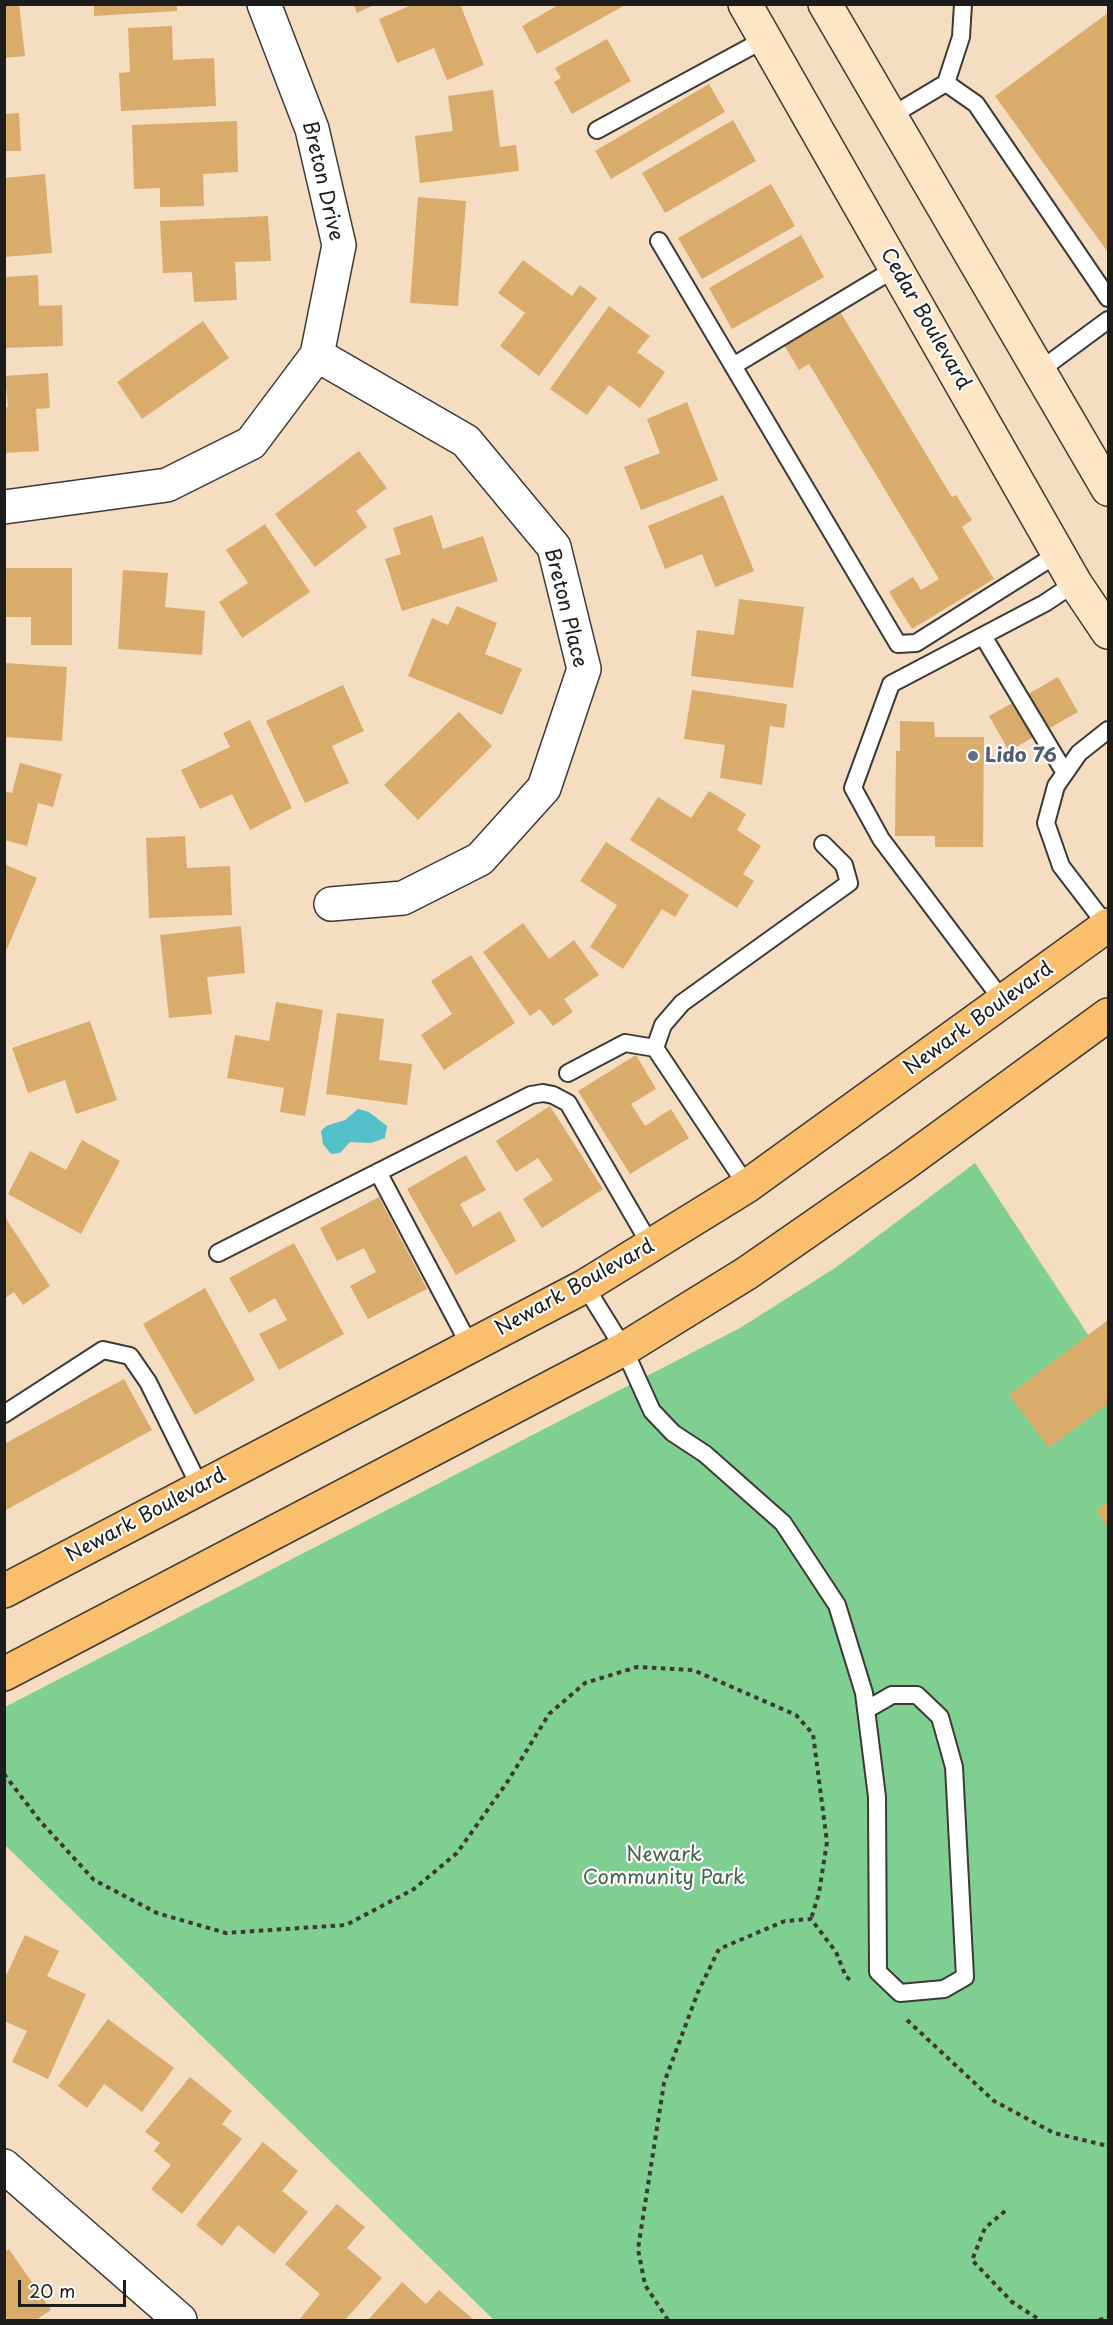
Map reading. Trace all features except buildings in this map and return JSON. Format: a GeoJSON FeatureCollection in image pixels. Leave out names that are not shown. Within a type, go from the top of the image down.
{"type":"FeatureCollection","features":[{"type":"Feature","properties":{"kind":"main road","name":"Newark Boulevard"},"geometry":{"type":"LineString","coordinates":[[4,1591],[585,1286],[747,1186],[1108,925]]}},
{"type":"Feature","properties":{"kind":"main road"},"geometry":{"type":"LineString","coordinates":[[4,1674],[624,1349],[757,1266],[904,1164],[1108,1015]]}},
{"type":"Feature","properties":{"kind":"street","name":"Breton Drive"},"geometry":{"type":"LineString","coordinates":[[4,507],[167,485],[250,442],[317,355],[339,245],[312,129],[264,4]]}},
{"type":"Feature","properties":{"kind":"street","name":"Cedar Boulevard"},"geometry":{"type":"LineString","coordinates":[[745,4],[1075,583],[1108,632]]}},
{"type":"Feature","properties":{"kind":"street"},"geometry":{"type":"LineString","coordinates":[[825,4],[1108,489]]}},
{"type":"Feature","properties":{"kind":"street","name":"Breton Place"},"geometry":{"type":"LineString","coordinates":[[317,355],[466,441],[554,547],[584,669],[543,788],[480,859],[403,898],[331,904]]}},
{"type":"Feature","properties":{"kind":"street"},"geometry":{"type":"LineString","coordinates":[[4,2166],[180,2320]]}},
{"type":"Feature","properties":{"kind":"lane"},"geometry":{"type":"LineString","coordinates":[[891,116],[946,84],[961,37],[963,4]]}},
{"type":"Feature","properties":{"kind":"lane"},"geometry":{"type":"LineString","coordinates":[[597,130],[765,39]]}},
{"type":"Feature","properties":{"kind":"lane"},"geometry":{"type":"LineString","coordinates":[[946,84],[976,104],[1108,298]]}},
{"type":"Feature","properties":{"kind":"lane"},"geometry":{"type":"LineString","coordinates":[[659,240],[898,644],[916,643],[1059,553]]}},
{"type":"Feature","properties":{"kind":"lane"},"geometry":{"type":"LineString","coordinates":[[733,366],[896,268]]}},
{"type":"Feature","properties":{"kind":"lane"},"geometry":{"type":"LineString","coordinates":[[1039,371],[1108,320]]}},
{"type":"Feature","properties":{"kind":"lane"},"geometry":{"type":"LineString","coordinates":[[1003,1001],[881,839],[853,788],[891,684],[1045,603],[1075,583]]}},
{"type":"Feature","properties":{"kind":"lane"},"geometry":{"type":"LineString","coordinates":[[982,636],[1065,773]]}},
{"type":"Feature","properties":{"kind":"lane"},"geometry":{"type":"LineString","coordinates":[[1108,730],[1079,753],[1056,786],[1046,823],[1061,866],[1108,925]]}},
{"type":"Feature","properties":{"kind":"lane"},"geometry":{"type":"LineString","coordinates":[[656,1048],[663,1025],[682,1003],[849,884],[844,865],[823,844]]}},
{"type":"Feature","properties":{"kind":"lane"},"geometry":{"type":"LineString","coordinates":[[568,1073],[625,1043],[656,1048],[747,1186]]}},
{"type":"Feature","properties":{"kind":"lane"},"geometry":{"type":"LineString","coordinates":[[218,1253],[531,1095],[543,1093],[553,1095],[568,1103],[651,1246]]}},
{"type":"Feature","properties":{"kind":"lane"},"geometry":{"type":"LineString","coordinates":[[378,1172],[470,1347]]}},
{"type":"Feature","properties":{"kind":"lane"},"geometry":{"type":"LineString","coordinates":[[585,1286],[624,1349],[652,1411],[673,1433],[705,1454],[783,1523],[837,1605],[864,1693],[866,1710],[877,1797],[878,1972],[900,1993],[944,1989],[964,1977],[954,1767],[943,1727],[940,1717],[917,1695],[892,1695],[866,1710]]}},
{"type":"Feature","properties":{"kind":"lane"},"geometry":{"type":"LineString","coordinates":[[4,1414],[103,1350],[130,1356],[148,1382],[200,1487]]}},
{"type":"Feature","properties":{"kind":"path"},"geometry":{"type":"LineString","coordinates":[[4,1774],[40,1821],[94,1880],[157,1913],[226,1933],[346,1925],[414,1889],[457,1853],[508,1781],[549,1714],[585,1683],[637,1667],[693,1670],[796,1715],[813,1734],[827,1842],[819,1893],[811,1919]]}},
{"type":"Feature","properties":{"kind":"path"},"geometry":{"type":"LineString","coordinates":[[811,1919],[836,1952],[846,1977],[855,1983]]}},
{"type":"Feature","properties":{"kind":"path"},"geometry":{"type":"LineString","coordinates":[[668,2320],[645,2284],[638,2249],[664,2083],[698,1992],[719,1949],[785,1921],[811,1919]]}},
{"type":"Feature","properties":{"kind":"path"},"geometry":{"type":"LineString","coordinates":[[901,2014],[994,2100],[1054,2133],[1108,2146]]}},
{"type":"Feature","properties":{"kind":"path"},"geometry":{"type":"LineString","coordinates":[[1005,2211],[985,2228],[972,2260],[1012,2302],[1040,2320]]}},
{"type":"Feature","properties":{"kind":"path"},"geometry":{"type":"LineString","coordinates":[[1100,2320],[1108,2318]]}},
{"type":"Feature","properties":{"kind":"green space","name":"Newark Community Park"},"geometry":{"type":"Polygon","coordinates":[[[975,1163],[1108,1365],[1108,2320],[494,2320],[5,1845],[5,1707],[740,1328],[835,1268],[975,1163]]]}},
{"type":"Feature","properties":{"kind":"water"},"geometry":{"type":"Polygon","coordinates":[[[358,1109],[369,1112],[387,1126],[385,1138],[371,1143],[350,1142],[340,1153],[331,1154],[323,1144],[321,1131],[326,1126],[345,1120],[358,1109]]]}},
{"type":"Feature","properties":{"kind":"place","name":"Lido 76"},"geometry":{"type":"Point","coordinates":[973,756]}}]}
